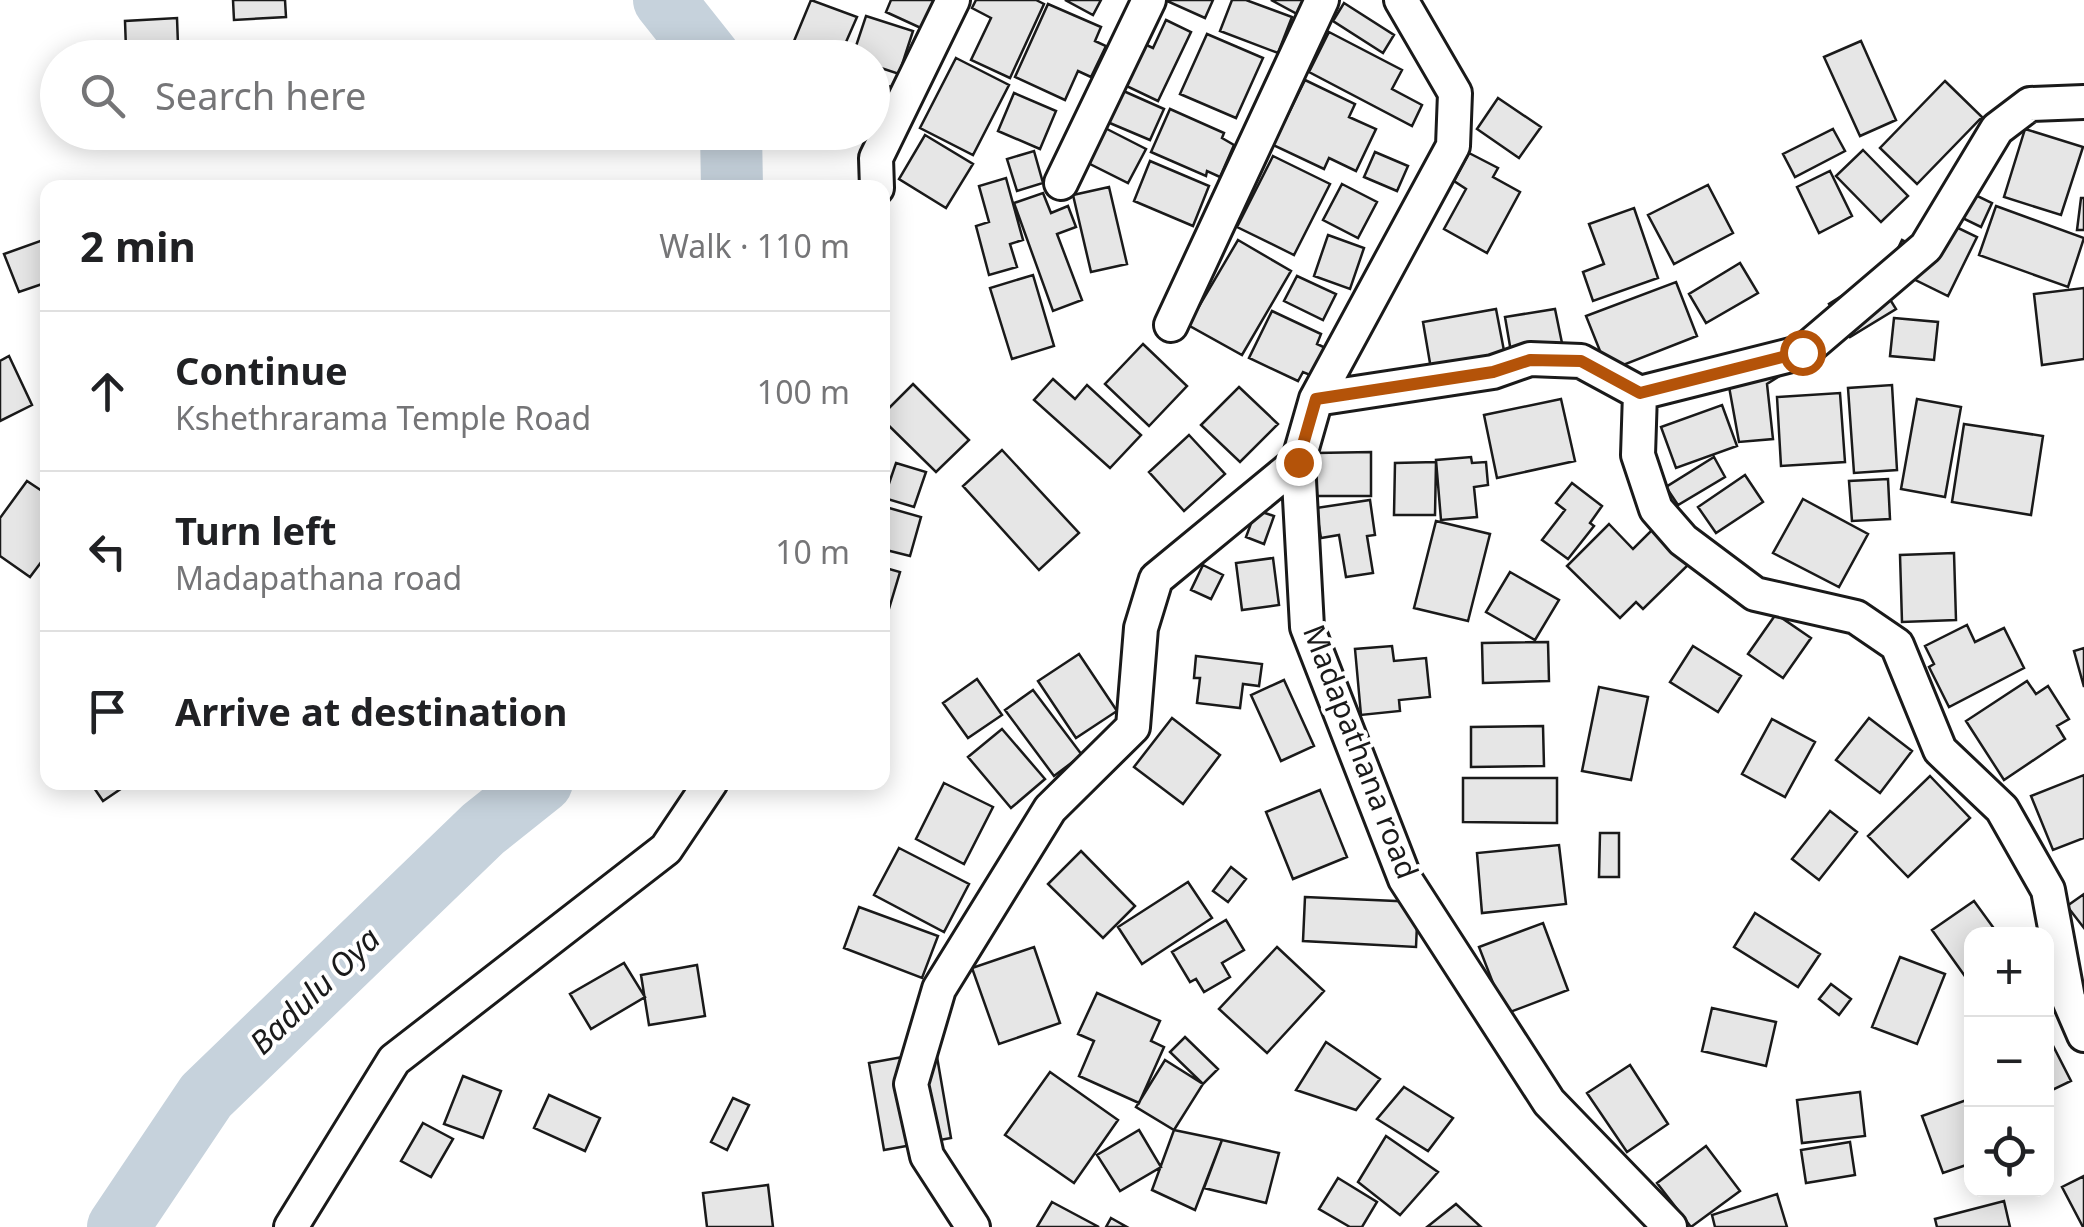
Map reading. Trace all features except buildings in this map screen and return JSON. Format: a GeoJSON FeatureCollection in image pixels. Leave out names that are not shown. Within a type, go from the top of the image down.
{"type":"FeatureCollection","features":[{"type":"Feature","properties":{"kind":"street"},"geometry":{"type":"LineString","coordinates":[[890,129],[953,0]]}},
{"type":"Feature","properties":{"kind":"street"},"geometry":{"type":"LineString","coordinates":[[1061,183],[1149,0]]}},
{"type":"Feature","properties":{"kind":"street"},"geometry":{"type":"LineString","coordinates":[[1170,324],[1322,0]]}},
{"type":"Feature","properties":{"kind":"street","name":"Madapathana road"},"geometry":{"type":"LineString","coordinates":[[1401,0],[1455,94],[1453,146],[1316,399],[1298,462],[1307,627],[1405,879],[1548,1102],[1670,1227]]}},
{"type":"Feature","properties":{"kind":"street"},"geometry":{"type":"LineString","coordinates":[[1316,399],[1493,372],[1530,360],[1581,361],[1640,393],[1802,352],[1926,247],[1997,130],[2030,104],[2084,102]]}},
{"type":"Feature","properties":{"kind":"street"},"geometry":{"type":"LineString","coordinates":[[876,180],[880,150]]}},
{"type":"Feature","properties":{"kind":"street"},"geometry":{"type":"LineString","coordinates":[[1640,393],[1638,456],[1656,509],[1683,540],[1755,594],[1856,617],[1897,645],[1940,750],[2002,808],[2048,890],[2068,998],[2084,1035]]}},
{"type":"Feature","properties":{"kind":"street"},"geometry":{"type":"LineString","coordinates":[[973,1227],[927,1156],[912,1084],[939,989],[1050,809],[1134,726],[1142,628],[1156,579],[1298,462]]}},
{"type":"Feature","properties":{"kind":"street"},"geometry":{"type":"LineString","coordinates":[[291,1227],[394,1060],[666,848],[706,790]]}},
{"type":"Feature","properties":{"kind":"waterway","name":"Badulu Oya"},"geometry":{"type":"LineString","coordinates":[[664,0],[696,40]]}},
{"type":"Feature","properties":{"kind":"waterway","name":"Badulu Oya"},"geometry":{"type":"LineString","coordinates":[[731,150],[732,180]]}},
{"type":"Feature","properties":{"kind":"waterway","name":"Badulu Oya"},"geometry":{"type":"LineString","coordinates":[[118,1227],[206,1096],[483,829],[532,790]]}},
{"type":"Feature","properties":{"kind":"route"},"geometry":{"type":"LineString","coordinates":[[1298,462],[1316,399],[1493,372],[1530,360],[1581,361],[1640,393],[1802,352]]}}]}
